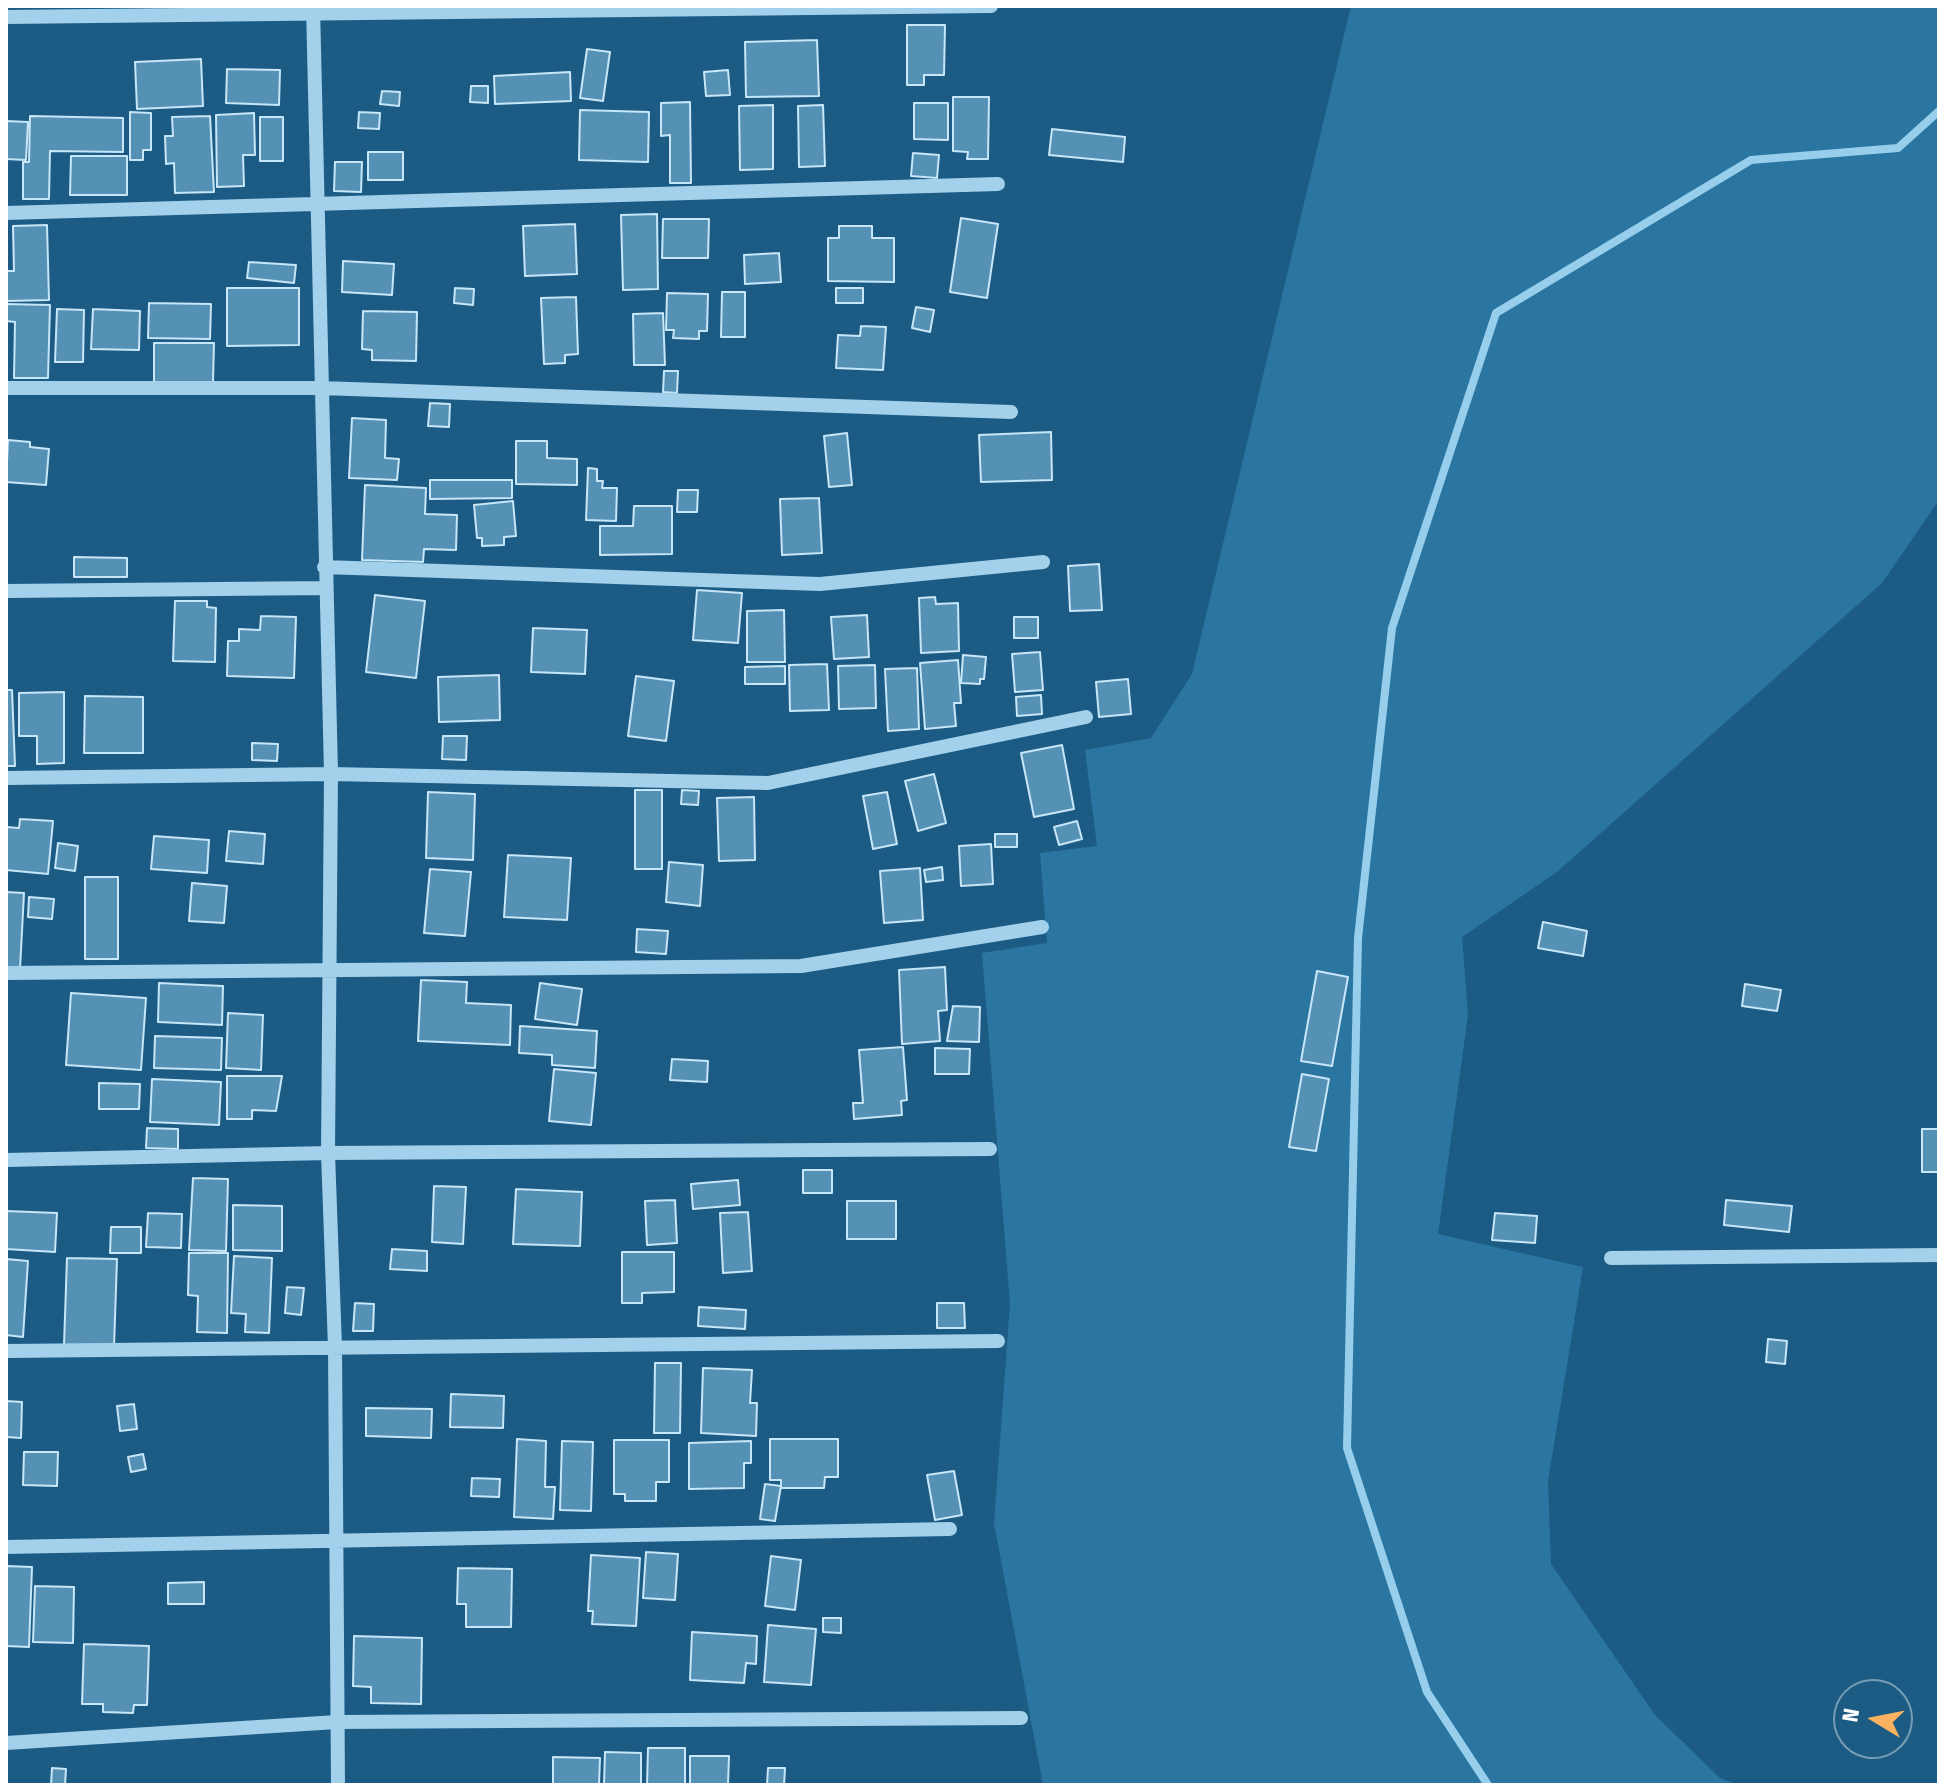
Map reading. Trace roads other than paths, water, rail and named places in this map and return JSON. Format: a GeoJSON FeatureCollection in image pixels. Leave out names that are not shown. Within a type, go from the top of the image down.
{"type":"FeatureCollection","features":[{"type":"Feature","properties":{"kind":"street"},"geometry":{"type":"LineString","coordinates":[[6,17],[313,8],[991,6]]}},
{"type":"Feature","properties":{"kind":"street"},"geometry":{"type":"LineString","coordinates":[[313,8],[315,203],[331,774],[328,1153],[335,1347],[338,1785]]}},
{"type":"Feature","properties":{"kind":"street"},"geometry":{"type":"LineString","coordinates":[[6,213],[998,184]]}},
{"type":"Feature","properties":{"kind":"street"},"geometry":{"type":"LineString","coordinates":[[6,388],[321,388],[1011,412]]}},
{"type":"Feature","properties":{"kind":"street"},"geometry":{"type":"LineString","coordinates":[[324,567],[820,584],[1043,562]]}},
{"type":"Feature","properties":{"kind":"street"},"geometry":{"type":"LineString","coordinates":[[6,591],[325,588]]}},
{"type":"Feature","properties":{"kind":"street"},"geometry":{"type":"LineString","coordinates":[[6,778],[331,774],[768,783],[1086,717]]}},
{"type":"Feature","properties":{"kind":"street"},"geometry":{"type":"LineString","coordinates":[[6,973],[801,966],[1042,927]]}},
{"type":"Feature","properties":{"kind":"street"},"geometry":{"type":"LineString","coordinates":[[6,1160],[328,1153],[990,1149]]}},
{"type":"Feature","properties":{"kind":"street"},"geometry":{"type":"LineString","coordinates":[[1611,1258],[1939,1255]]}},
{"type":"Feature","properties":{"kind":"street"},"geometry":{"type":"LineString","coordinates":[[6,1351],[998,1341]]}},
{"type":"Feature","properties":{"kind":"street"},"geometry":{"type":"LineString","coordinates":[[6,1547],[950,1529]]}},
{"type":"Feature","properties":{"kind":"street"},"geometry":{"type":"LineString","coordinates":[[6,1743],[337,1722],[1021,1718]]}},
{"type":"Feature","properties":{"kind":"waterway"},"geometry":{"type":"LineString","coordinates":[[1488,1785],[1427,1692],[1347,1448],[1358,938],[1392,628],[1496,313],[1751,160],[1898,148],[1939,111]]}}]}
